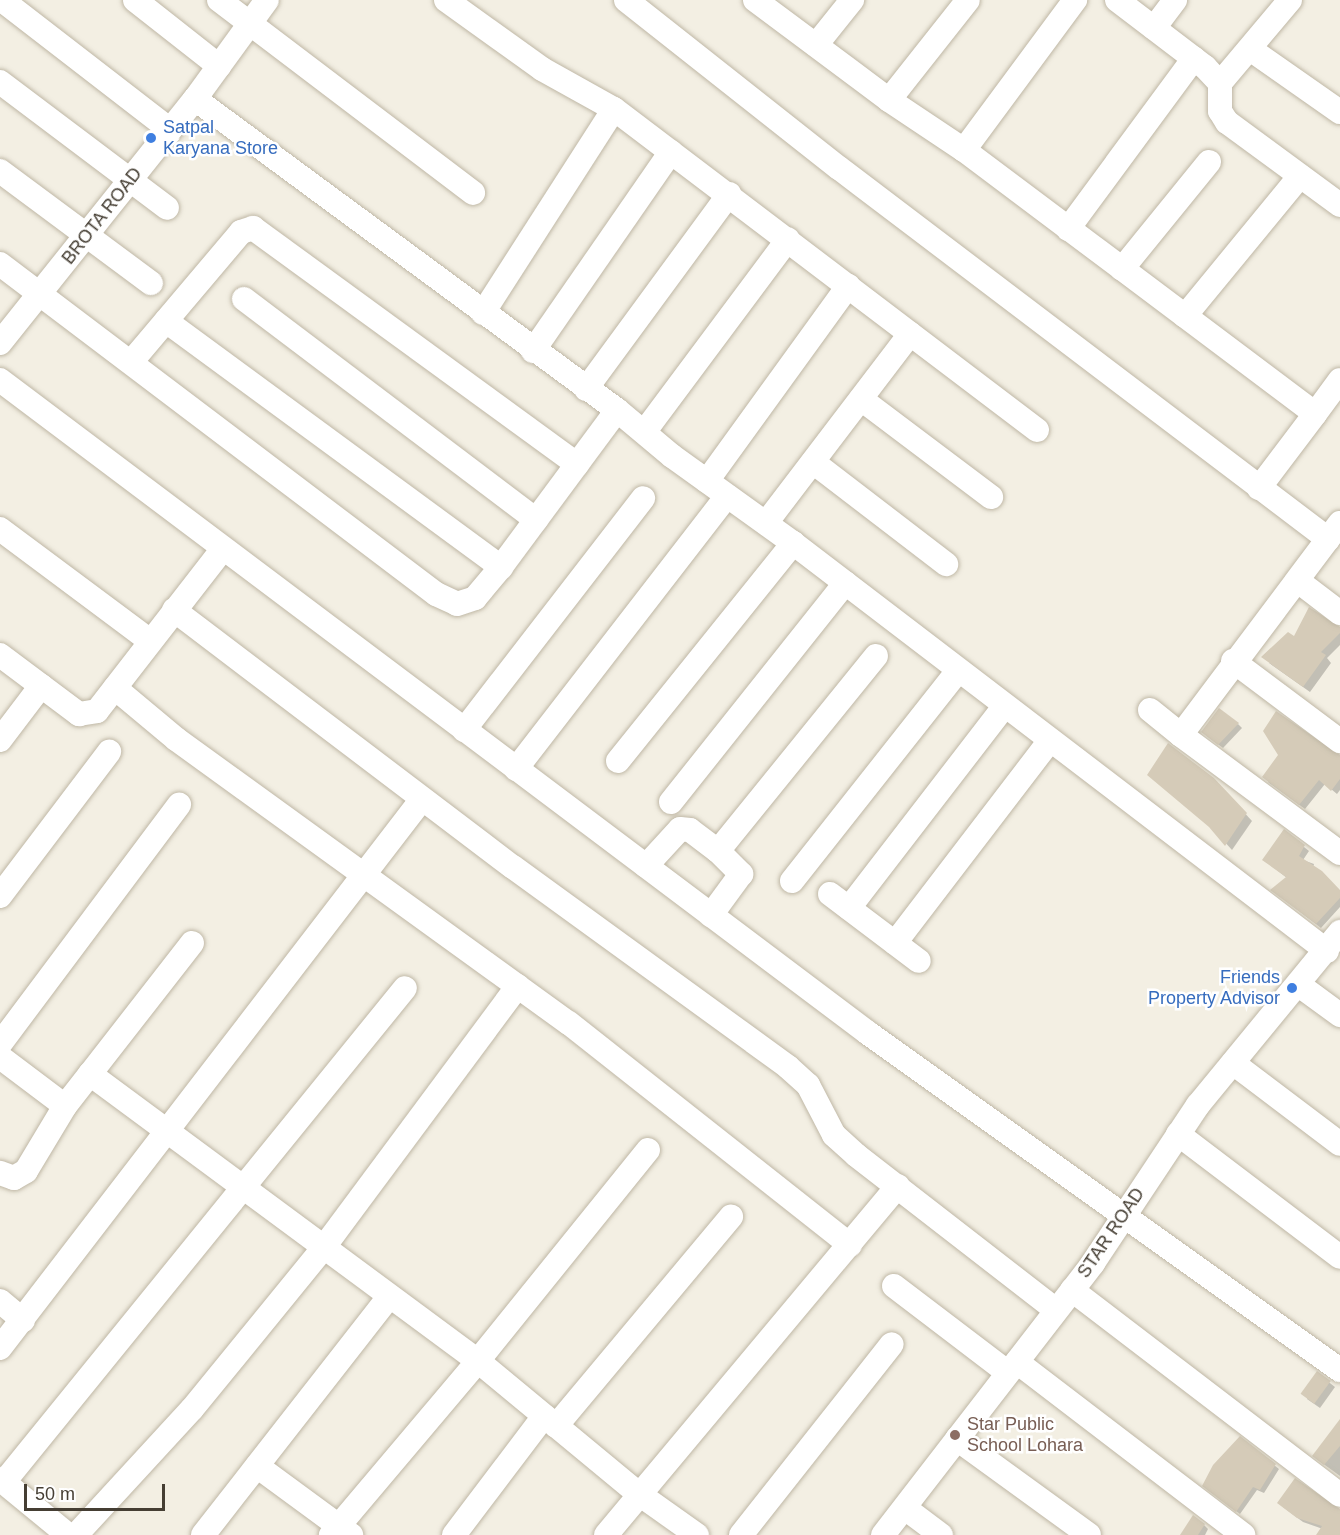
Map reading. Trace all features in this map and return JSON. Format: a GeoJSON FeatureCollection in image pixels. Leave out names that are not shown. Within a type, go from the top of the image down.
{"type":"FeatureCollection","features":[{"type":"Feature","properties":{"kind":"street"},"geometry":{"type":"LineString","coordinates":[[2,0],[169,129]]}},
{"type":"Feature","properties":{"kind":"street"},"geometry":{"type":"LineString","coordinates":[[135,0],[219,66]]}},
{"type":"Feature","properties":{"kind":"street"},"geometry":{"type":"LineString","coordinates":[[219,0],[473,193]]}},
{"type":"Feature","properties":{"kind":"street","name":"BROTA ROAD"},"geometry":{"type":"LineString","coordinates":[[0,343],[195,99],[267,0]]}},
{"type":"Feature","properties":{"kind":"street"},"geometry":{"type":"LineString","coordinates":[[446,0],[542,69],[614,110],[729,194],[1037,430]]}},
{"type":"Feature","properties":{"kind":"street"},"geometry":{"type":"LineString","coordinates":[[626,0],[1258,488],[1334,531],[1298,581],[1233,661],[1181,735]]}},
{"type":"Feature","properties":{"kind":"street"},"geometry":{"type":"LineString","coordinates":[[755,0],[889,100],[964,150],[1315,414]]}},
{"type":"Feature","properties":{"kind":"street"},"geometry":{"type":"LineString","coordinates":[[816,45],[852,0]]}},
{"type":"Feature","properties":{"kind":"street"},"geometry":{"type":"LineString","coordinates":[[889,100],[968,0]]}},
{"type":"Feature","properties":{"kind":"street"},"geometry":{"type":"LineString","coordinates":[[964,150],[1075,0]]}},
{"type":"Feature","properties":{"kind":"street"},"geometry":{"type":"LineString","coordinates":[[1116,0],[1194,58],[1220,83]]}},
{"type":"Feature","properties":{"kind":"street"},"geometry":{"type":"LineString","coordinates":[[1154,28],[1175,0]]}},
{"type":"Feature","properties":{"kind":"street"},"geometry":{"type":"LineString","coordinates":[[1290,0],[1220,83],[1220,111],[1227,122],[1340,205]]}},
{"type":"Feature","properties":{"kind":"street"},"geometry":{"type":"LineString","coordinates":[[1250,49],[1340,112]]}},
{"type":"Feature","properties":{"kind":"street"},"geometry":{"type":"LineString","coordinates":[[1068,229],[1194,58]]}},
{"type":"Feature","properties":{"kind":"street"},"geometry":{"type":"LineString","coordinates":[[0,82],[167,208]]}},
{"type":"Feature","properties":{"kind":"street"},"geometry":{"type":"LineString","coordinates":[[195,99],[533,351],[617,410],[727,496],[794,543],[957,672],[1333,941]]}},
{"type":"Feature","properties":{"kind":"street"},"geometry":{"type":"LineString","coordinates":[[483,314],[614,110]]}},
{"type":"Feature","properties":{"kind":"street"},"geometry":{"type":"LineString","coordinates":[[533,351],[671,152]]}},
{"type":"Feature","properties":{"kind":"street"},"geometry":{"type":"LineString","coordinates":[[1122,269],[1209,162]]}},
{"type":"Feature","properties":{"kind":"street"},"geometry":{"type":"LineString","coordinates":[[0,171],[85,237],[151,283]]}},
{"type":"Feature","properties":{"kind":"street"},"geometry":{"type":"LineString","coordinates":[[1185,316],[1300,176]]}},
{"type":"Feature","properties":{"kind":"street"},"geometry":{"type":"LineString","coordinates":[[586,389],[729,194]]}},
{"type":"Feature","properties":{"kind":"street"},"geometry":{"type":"LineString","coordinates":[[132,361],[241,232],[253,228],[577,464]]}},
{"type":"Feature","properties":{"kind":"street"},"geometry":{"type":"LineString","coordinates":[[645,431],[788,239]]}},
{"type":"Feature","properties":{"kind":"street"},"geometry":{"type":"LineString","coordinates":[[0,264],[132,361],[436,594],[457,604],[475,598],[501,567],[617,410]]}},
{"type":"Feature","properties":{"kind":"street"},"geometry":{"type":"LineString","coordinates":[[707,481],[848,286]]}},
{"type":"Feature","properties":{"kind":"street"},"geometry":{"type":"LineString","coordinates":[[244,299],[536,520]]}},
{"type":"Feature","properties":{"kind":"street"},"geometry":{"type":"LineString","coordinates":[[166,321],[501,567]]}},
{"type":"Feature","properties":{"kind":"street"},"geometry":{"type":"LineString","coordinates":[[766,524],[910,334]]}},
{"type":"Feature","properties":{"kind":"street"},"geometry":{"type":"LineString","coordinates":[[0,380],[222,550],[868,1033],[1125,1213],[1340,1370]]}},
{"type":"Feature","properties":{"kind":"street"},"geometry":{"type":"LineString","coordinates":[[1258,488],[1340,380]]}},
{"type":"Feature","properties":{"kind":"street"},"geometry":{"type":"LineString","coordinates":[[861,399],[991,497]]}},
{"type":"Feature","properties":{"kind":"street"},"geometry":{"type":"LineString","coordinates":[[813,462],[946,564]]}},
{"type":"Feature","properties":{"kind":"street"},"geometry":{"type":"LineString","coordinates":[[516,769],[727,496]]}},
{"type":"Feature","properties":{"kind":"street"},"geometry":{"type":"LineString","coordinates":[[464,730],[643,498]]}},
{"type":"Feature","properties":{"kind":"street"},"geometry":{"type":"LineString","coordinates":[[0,530],[150,641]]}},
{"type":"Feature","properties":{"kind":"street"},"geometry":{"type":"LineString","coordinates":[[618,761],[794,543]]}},
{"type":"Feature","properties":{"kind":"street"},"geometry":{"type":"LineString","coordinates":[[0,655],[79,714],[88,715],[97,711],[222,550]]}},
{"type":"Feature","properties":{"kind":"street"},"geometry":{"type":"LineString","coordinates":[[1298,581],[1340,613]]}},
{"type":"Feature","properties":{"kind":"street"},"geometry":{"type":"LineString","coordinates":[[671,802],[845,583]]}},
{"type":"Feature","properties":{"kind":"street"},"geometry":{"type":"LineString","coordinates":[[174,610],[422,799],[788,1067],[817,1099],[834,1135],[1056,1310]]}},
{"type":"Feature","properties":{"kind":"street"},"geometry":{"type":"LineString","coordinates":[[718,851],[876,656]]}},
{"type":"Feature","properties":{"kind":"street"},"geometry":{"type":"LineString","coordinates":[[1233,661],[1340,741]]}},
{"type":"Feature","properties":{"kind":"street"},"geometry":{"type":"LineString","coordinates":[[792,881],[957,672]]}},
{"type":"Feature","properties":{"kind":"street"},"geometry":{"type":"LineString","coordinates":[[0,740],[41,686]]}},
{"type":"Feature","properties":{"kind":"street"},"geometry":{"type":"LineString","coordinates":[[115,688],[176,739],[518,986],[850,1245]]}},
{"type":"Feature","properties":{"kind":"street"},"geometry":{"type":"LineString","coordinates":[[919,961],[840,901],[1005,707]]}},
{"type":"Feature","properties":{"kind":"street"},"geometry":{"type":"LineString","coordinates":[[1150,710],[1340,853]]}},
{"type":"Feature","properties":{"kind":"street"},"geometry":{"type":"LineString","coordinates":[[895,943],[1050,740]]}},
{"type":"Feature","properties":{"kind":"street"},"geometry":{"type":"LineString","coordinates":[[0,896],[110,752]]}},
{"type":"Feature","properties":{"kind":"street"},"geometry":{"type":"LineString","coordinates":[[0,1348],[169,1132],[422,799]]}},
{"type":"Feature","properties":{"kind":"street"},"geometry":{"type":"LineString","coordinates":[[0,1044],[179,805]]}},
{"type":"Feature","properties":{"kind":"street"},"geometry":{"type":"LineString","coordinates":[[646,867],[680,829],[690,830],[718,851],[741,874],[711,915]]}},
{"type":"Feature","properties":{"kind":"street","name":"STAR ROAD"},"geometry":{"type":"LineString","coordinates":[[883,1535],[1072,1290],[1178,1134],[1333,941]]}},
{"type":"Feature","properties":{"kind":"street"},"geometry":{"type":"LineString","coordinates":[[0,1173],[14,1178],[26,1171],[65,1106],[192,943]]}},
{"type":"Feature","properties":{"kind":"street"},"geometry":{"type":"LineString","coordinates":[[1299,985],[1340,1015]]}},
{"type":"Feature","properties":{"kind":"street"},"geometry":{"type":"LineString","coordinates":[[76,1535],[192,1408],[324,1247],[518,986]]}},
{"type":"Feature","properties":{"kind":"street"},"geometry":{"type":"LineString","coordinates":[[68,1535],[2,1481],[244,1188],[405,988]]}},
{"type":"Feature","properties":{"kind":"street"},"geometry":{"type":"LineString","coordinates":[[0,1057],[65,1106]]}},
{"type":"Feature","properties":{"kind":"street"},"geometry":{"type":"LineString","coordinates":[[1233,1063],[1340,1144]]}},
{"type":"Feature","properties":{"kind":"street"},"geometry":{"type":"LineString","coordinates":[[90,1074],[478,1361],[639,1494],[697,1535]]}},
{"type":"Feature","properties":{"kind":"street"},"geometry":{"type":"LineString","coordinates":[[1178,1134],[1340,1257]]}},
{"type":"Feature","properties":{"kind":"street"},"geometry":{"type":"LineString","coordinates":[[257,1466],[340,1532],[648,1150]]}},
{"type":"Feature","properties":{"kind":"street"},"geometry":{"type":"LineString","coordinates":[[606,1535],[898,1186]]}},
{"type":"Feature","properties":{"kind":"street"},"geometry":{"type":"LineString","coordinates":[[454,1535],[550,1421],[731,1217]]}},
{"type":"Feature","properties":{"kind":"street"},"geometry":{"type":"LineString","coordinates":[[894,1286],[1013,1367],[1243,1535]]}},
{"type":"Feature","properties":{"kind":"street"},"geometry":{"type":"LineString","coordinates":[[1072,1290],[1340,1495]]}},
{"type":"Feature","properties":{"kind":"street"},"geometry":{"type":"LineString","coordinates":[[203,1535],[390,1296]]}},
{"type":"Feature","properties":{"kind":"street"},"geometry":{"type":"LineString","coordinates":[[0,1300],[23,1320]]}},
{"type":"Feature","properties":{"kind":"street"},"geometry":{"type":"LineString","coordinates":[[741,1535],[892,1344]]}},
{"type":"Feature","properties":{"kind":"street"},"geometry":{"type":"LineString","coordinates":[[957,1439],[1089,1535]]}},
{"type":"Feature","properties":{"kind":"street"},"geometry":{"type":"LineString","coordinates":[[904,1508],[941,1535]]}},
{"type":"Feature","properties":{"kind":"building"},"geometry":{"type":"Polygon","coordinates":[[[1309,607],[1340,627],[1340,633],[1321,652],[1326,655],[1303,687],[1261,657],[1288,632],[1294,636],[1309,607]]]}},
{"type":"Feature","properties":{"kind":"building"},"geometry":{"type":"Polygon","coordinates":[[[1219,708],[1239,723],[1218,745],[1201,732],[1219,708]]]}},
{"type":"Feature","properties":{"kind":"building"},"geometry":{"type":"Polygon","coordinates":[[[1276,711],[1340,755],[1340,779],[1331,791],[1319,780],[1299,805],[1262,777],[1278,755],[1263,731],[1276,711]]]}},
{"type":"Feature","properties":{"kind":"building"},"geometry":{"type":"Polygon","coordinates":[[[1168,743],[1214,778],[1247,813],[1225,846],[1209,827],[1147,775],[1168,743]]]}},
{"type":"Feature","properties":{"kind":"building"},"geometry":{"type":"Polygon","coordinates":[[[1284,829],[1305,845],[1299,856],[1322,871],[1340,890],[1340,898],[1316,924],[1270,890],[1286,877],[1262,860],[1284,829]]]}},
{"type":"Feature","properties":{"kind":"building"},"geometry":{"type":"Polygon","coordinates":[[[1317,1371],[1331,1381],[1314,1404],[1301,1394],[1317,1371]]]}},
{"type":"Feature","properties":{"kind":"building"},"geometry":{"type":"Polygon","coordinates":[[[1340,1419],[1340,1446],[1324,1465],[1312,1456],[1340,1419]]]}},
{"type":"Feature","properties":{"kind":"building"},"geometry":{"type":"Polygon","coordinates":[[[1240,1436],[1276,1464],[1260,1490],[1253,1487],[1236,1512],[1202,1486],[1213,1465],[1240,1436]]]}},
{"type":"Feature","properties":{"kind":"building"},"geometry":{"type":"Polygon","coordinates":[[[1295,1478],[1340,1509],[1340,1535],[1316,1535],[1322,1526],[1297,1518],[1277,1503],[1295,1478]]]}},
{"type":"Feature","properties":{"kind":"building"},"geometry":{"type":"Polygon","coordinates":[[[1193,1515],[1205,1524],[1198,1535],[1180,1535],[1193,1515]]]}},
{"type":"Feature","properties":{"kind":"place","name":"Satpal Karyana Store"},"geometry":{"type":"Point","coordinates":[151,138]}},
{"type":"Feature","properties":{"kind":"place","name":"Friends Property Advisor"},"geometry":{"type":"Point","coordinates":[1292,988]}},
{"type":"Feature","properties":{"kind":"place","name":"Star Public School Lohara"},"geometry":{"type":"Point","coordinates":[955,1435]}}]}
